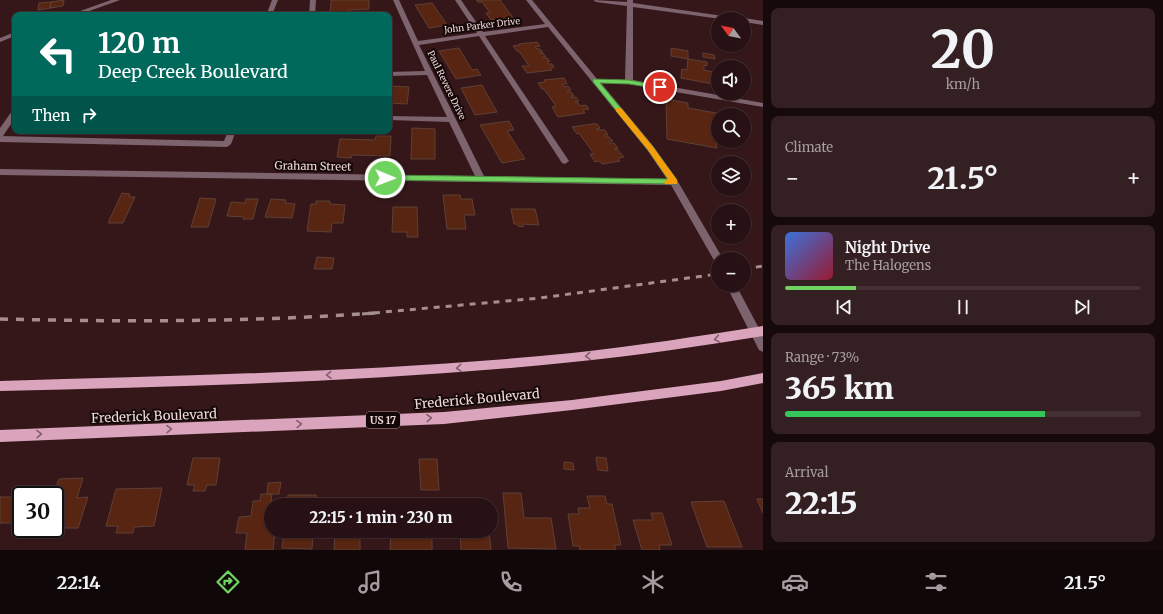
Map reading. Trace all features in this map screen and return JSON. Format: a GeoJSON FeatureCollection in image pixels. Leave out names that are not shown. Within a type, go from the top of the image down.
{"type":"FeatureCollection","features":[{"type":"Feature","properties":{"kind":"main road"},"geometry":{"type":"LineString","coordinates":[[0,386],[426,371],[601,355],[759,332]]}},
{"type":"Feature","properties":{"kind":"main road","name":"Frederick Boulevard"},"geometry":{"type":"LineString","coordinates":[[0,436],[444,418],[572,405],[721,386],[763,378]]}},
{"type":"Feature","properties":{"kind":"street"},"geometry":{"type":"LineString","coordinates":[[81,12],[117,0]]}},
{"type":"Feature","properties":{"kind":"street"},"geometry":{"type":"LineString","coordinates":[[270,12],[275,0]]}},
{"type":"Feature","properties":{"kind":"street"},"geometry":{"type":"LineString","coordinates":[[312,12],[313,0]]}},
{"type":"Feature","properties":{"kind":"street","name":"Paul Revere Drive"},"geometry":{"type":"LineString","coordinates":[[396,0],[480,179]]}},
{"type":"Feature","properties":{"kind":"street"},"geometry":{"type":"LineString","coordinates":[[458,0],[565,161]]}},
{"type":"Feature","properties":{"kind":"street"},"geometry":{"type":"LineString","coordinates":[[529,0],[651,149],[674,182],[714,252]]}},
{"type":"Feature","properties":{"kind":"street"},"geometry":{"type":"LineString","coordinates":[[596,0],[630,2],[711,15]]}},
{"type":"Feature","properties":{"kind":"street"},"geometry":{"type":"LineString","coordinates":[[629,82],[630,2]]}},
{"type":"Feature","properties":{"kind":"street"},"geometry":{"type":"LineString","coordinates":[[751,21],[763,23]]}},
{"type":"Feature","properties":{"kind":"street","name":"John Parker Drive"},"geometry":{"type":"LineString","coordinates":[[416,43],[550,26]]}},
{"type":"Feature","properties":{"kind":"street"},"geometry":{"type":"LineString","coordinates":[[0,40],[12,35]]}},
{"type":"Feature","properties":{"kind":"street"},"geometry":{"type":"LineString","coordinates":[[392,74],[429,73]]}},
{"type":"Feature","properties":{"kind":"street"},"geometry":{"type":"LineString","coordinates":[[595,81],[629,82],[763,105]]}},
{"type":"Feature","properties":{"kind":"street"},"geometry":{"type":"LineString","coordinates":[[0,134],[12,117]]}},
{"type":"Feature","properties":{"kind":"street"},"geometry":{"type":"LineString","coordinates":[[392,118],[453,120]]}},
{"type":"Feature","properties":{"kind":"street"},"geometry":{"type":"LineString","coordinates":[[0,139],[227,144],[231,134]]}},
{"type":"Feature","properties":{"kind":"street","name":"Graham Street"},"geometry":{"type":"LineString","coordinates":[[0,172],[674,182]]}},
{"type":"Feature","properties":{"kind":"street"},"geometry":{"type":"LineString","coordinates":[[735,292],[759,332],[763,347]]}},
{"type":"Feature","properties":{"kind":"building"},"geometry":{"type":"Polygon","coordinates":[[[64,0],[63,6],[50,8],[51,2],[64,0]]]}},
{"type":"Feature","properties":{"kind":"building"},"geometry":{"type":"Polygon","coordinates":[[[331,0],[369,0],[369,9],[348,10],[348,12],[330,12],[331,0]]]}},
{"type":"Feature","properties":{"kind":"building"},"geometry":{"type":"Polygon","coordinates":[[[476,0],[500,0],[513,18],[491,20],[486,13],[490,13],[482,2],[478,2],[476,0]]]}},
{"type":"Feature","properties":{"kind":"building"},"geometry":{"type":"Polygon","coordinates":[[[51,2],[50,8],[38,10],[39,3],[51,2]]]}},
{"type":"Feature","properties":{"kind":"building"},"geometry":{"type":"Polygon","coordinates":[[[432,3],[447,25],[429,28],[415,5],[432,3]]]}},
{"type":"Feature","properties":{"kind":"building"},"geometry":{"type":"Polygon","coordinates":[[[537,42],[540,46],[535,47],[543,52],[540,52],[540,54],[543,53],[546,57],[543,57],[547,58],[550,61],[547,62],[552,64],[554,67],[550,68],[552,70],[527,73],[522,66],[529,66],[519,51],[517,51],[513,46],[537,42]]]}},
{"type":"Feature","properties":{"kind":"building"},"geometry":{"type":"Polygon","coordinates":[[[459,48],[472,70],[477,69],[481,75],[456,79],[439,51],[459,48]]]}},
{"type":"Feature","properties":{"kind":"building"},"geometry":{"type":"Polygon","coordinates":[[[671,48],[688,51],[688,59],[671,56],[671,48]]]}},
{"type":"Feature","properties":{"kind":"building"},"geometry":{"type":"Polygon","coordinates":[[[703,53],[714,55],[715,59],[703,57],[703,53]]]}},
{"type":"Feature","properties":{"kind":"building"},"geometry":{"type":"Polygon","coordinates":[[[688,59],[707,62],[707,66],[704,65],[704,70],[711,72],[711,84],[681,78],[682,69],[687,70],[688,59]]]}},
{"type":"Feature","properties":{"kind":"building"},"geometry":{"type":"Polygon","coordinates":[[[564,78],[567,84],[562,84],[564,87],[568,86],[571,90],[567,91],[571,92],[574,96],[571,96],[572,98],[576,97],[579,101],[575,102],[580,106],[586,105],[589,109],[583,110],[585,113],[558,117],[552,107],[556,106],[538,83],[545,82],[544,80],[564,78]]]}},
{"type":"Feature","properties":{"kind":"building"},"geometry":{"type":"Polygon","coordinates":[[[482,85],[497,112],[475,115],[461,88],[482,85]]]}},
{"type":"Feature","properties":{"kind":"building"},"geometry":{"type":"Polygon","coordinates":[[[392,86],[409,87],[407,104],[392,103],[392,86]]]}},
{"type":"Feature","properties":{"kind":"building"},"geometry":{"type":"Polygon","coordinates":[[[666,99],[688,103],[688,108],[711,112],[711,147],[667,139],[666,99]]]}},
{"type":"Feature","properties":{"kind":"building"},"geometry":{"type":"Polygon","coordinates":[[[509,121],[514,130],[507,131],[525,159],[502,163],[480,125],[509,121]]]}},
{"type":"Feature","properties":{"kind":"building"},"geometry":{"type":"Polygon","coordinates":[[[597,124],[600,128],[596,129],[597,130],[605,130],[608,135],[604,135],[613,141],[609,142],[610,144],[614,143],[618,148],[614,149],[618,150],[624,157],[618,158],[620,161],[602,164],[600,161],[595,162],[590,154],[594,154],[579,133],[577,134],[572,127],[597,124]]]}},
{"type":"Feature","properties":{"kind":"building"},"geometry":{"type":"Polygon","coordinates":[[[412,128],[435,129],[435,159],[411,159],[412,128]]]}},
{"type":"Feature","properties":{"kind":"building"},"geometry":{"type":"Polygon","coordinates":[[[376,136],[391,136],[390,156],[352,155],[351,158],[337,157],[340,139],[375,140],[376,136]]]}},
{"type":"Feature","properties":{"kind":"building"},"geometry":{"type":"Polygon","coordinates":[[[122,193],[130,194],[129,197],[135,197],[123,223],[108,223],[122,193]]]}},
{"type":"Feature","properties":{"kind":"building"},"geometry":{"type":"Polygon","coordinates":[[[443,195],[460,195],[461,199],[472,199],[475,215],[464,215],[466,229],[447,229],[443,195]]]}},
{"type":"Feature","properties":{"kind":"building"},"geometry":{"type":"Polygon","coordinates":[[[200,198],[216,199],[208,227],[191,227],[200,198]]]}},
{"type":"Feature","properties":{"kind":"building"},"geometry":{"type":"Polygon","coordinates":[[[246,199],[258,199],[253,219],[227,216],[231,202],[245,203],[246,199]]]}},
{"type":"Feature","properties":{"kind":"building"},"geometry":{"type":"Polygon","coordinates":[[[271,199],[286,200],[285,203],[295,204],[292,218],[265,217],[271,199]]]}},
{"type":"Feature","properties":{"kind":"building"},"geometry":{"type":"Polygon","coordinates":[[[316,201],[330,201],[330,204],[345,205],[343,223],[332,223],[331,232],[307,231],[311,204],[316,204],[316,201]]]}},
{"type":"Feature","properties":{"kind":"building"},"geometry":{"type":"Polygon","coordinates":[[[393,207],[417,207],[418,237],[407,237],[407,232],[392,232],[393,207]]]}},
{"type":"Feature","properties":{"kind":"building"},"geometry":{"type":"Polygon","coordinates":[[[511,209],[535,209],[539,225],[523,224],[523,227],[518,226],[518,224],[514,224],[511,209]]]}},
{"type":"Feature","properties":{"kind":"building"},"geometry":{"type":"Polygon","coordinates":[[[317,257],[334,258],[332,269],[314,269],[317,257]]]}},
{"type":"Feature","properties":{"kind":"building"},"geometry":{"type":"Polygon","coordinates":[[[596,457],[606,458],[608,471],[598,470],[596,457]]]}},
{"type":"Feature","properties":{"kind":"building"},"geometry":{"type":"Polygon","coordinates":[[[193,458],[220,458],[216,485],[207,485],[205,491],[193,491],[195,485],[187,485],[193,458]]]}},
{"type":"Feature","properties":{"kind":"building"},"geometry":{"type":"Polygon","coordinates":[[[419,459],[437,459],[439,490],[421,490],[419,459]]]}},
{"type":"Feature","properties":{"kind":"building"},"geometry":{"type":"Polygon","coordinates":[[[564,462],[573,463],[574,470],[564,469],[564,462]]]}},
{"type":"Feature","properties":{"kind":"building"},"geometry":{"type":"Polygon","coordinates":[[[83,478],[77,498],[88,497],[78,528],[64,528],[64,486],[56,486],[59,479],[83,478]]]}},
{"type":"Feature","properties":{"kind":"building"},"geometry":{"type":"Polygon","coordinates":[[[281,482],[279,494],[267,494],[268,483],[281,482]]]}},
{"type":"Feature","properties":{"kind":"building"},"geometry":{"type":"Polygon","coordinates":[[[162,488],[154,526],[134,527],[133,533],[116,533],[118,526],[106,526],[116,489],[162,488]]]}},
{"type":"Feature","properties":{"kind":"building"},"geometry":{"type":"Polygon","coordinates":[[[503,493],[521,493],[524,518],[551,518],[556,549],[508,548],[503,493]]]}},
{"type":"Feature","properties":{"kind":"building"},"geometry":{"type":"Polygon","coordinates":[[[261,494],[272,494],[271,498],[264,498],[264,538],[274,538],[273,550],[245,550],[247,533],[236,533],[239,517],[251,516],[253,501],[260,501],[261,494]]]}},
{"type":"Feature","properties":{"kind":"building"},"geometry":{"type":"Polygon","coordinates":[[[288,495],[316,495],[316,498],[288,498],[288,495]]]}},
{"type":"Feature","properties":{"kind":"building"},"geometry":{"type":"Polygon","coordinates":[[[587,496],[605,496],[607,504],[612,504],[621,545],[614,545],[616,550],[580,550],[579,546],[573,546],[568,514],[579,514],[578,508],[590,508],[587,496]]]}},
{"type":"Feature","properties":{"kind":"building"},"geometry":{"type":"Polygon","coordinates":[[[0,497],[12,497],[12,523],[0,523],[0,497]]]}},
{"type":"Feature","properties":{"kind":"building"},"geometry":{"type":"Polygon","coordinates":[[[757,499],[763,499],[763,513],[757,499]]]}},
{"type":"Feature","properties":{"kind":"building"},"geometry":{"type":"Polygon","coordinates":[[[724,501],[742,547],[707,547],[691,502],[724,501]]]}},
{"type":"Feature","properties":{"kind":"building"},"geometry":{"type":"Polygon","coordinates":[[[651,513],[662,513],[672,545],[659,545],[660,550],[642,550],[633,520],[653,520],[651,513]]]}},
{"type":"Feature","properties":{"kind":"building"},"geometry":{"type":"Polygon","coordinates":[[[283,538],[313,538],[312,549],[282,548],[283,538]]]}},
{"type":"Feature","properties":{"kind":"building"},"geometry":{"type":"Polygon","coordinates":[[[335,538],[360,538],[360,550],[334,550],[335,538]]]}},
{"type":"Feature","properties":{"kind":"building"},"geometry":{"type":"Polygon","coordinates":[[[391,538],[432,538],[432,550],[390,550],[391,538]]]}},
{"type":"Feature","properties":{"kind":"building"},"geometry":{"type":"Polygon","coordinates":[[[460,538],[490,538],[491,550],[461,550],[460,538]]]}},
{"type":"Feature","properties":{"kind":"railway"},"geometry":{"type":"LineString","coordinates":[[751,268],[763,266]]}},
{"type":"Feature","properties":{"kind":"railway"},"geometry":{"type":"LineString","coordinates":[[369,313],[540,298],[711,275]]}},
{"type":"Feature","properties":{"kind":"railway"},"geometry":{"type":"LineString","coordinates":[[0,319],[94,321],[234,320],[369,313]]}},
{"type":"Feature","properties":{"kind":"railway"},"geometry":{"type":"LineString","coordinates":[[362,314],[369,313]]}},
{"type":"Feature","properties":{"kind":"railway"},"geometry":{"type":"LineString","coordinates":[[369,313],[375,313]]}},
{"type":"Feature","properties":{"kind":"slow traffic"},"geometry":{"type":"LineString","coordinates":[[619,110],[651,149],[674,182],[668,182]]}},
{"type":"Feature","properties":{"kind":"route"},"geometry":{"type":"LineString","coordinates":[[385,178],[674,182],[651,149],[595,81],[612,80],[660,87]]}}]}
